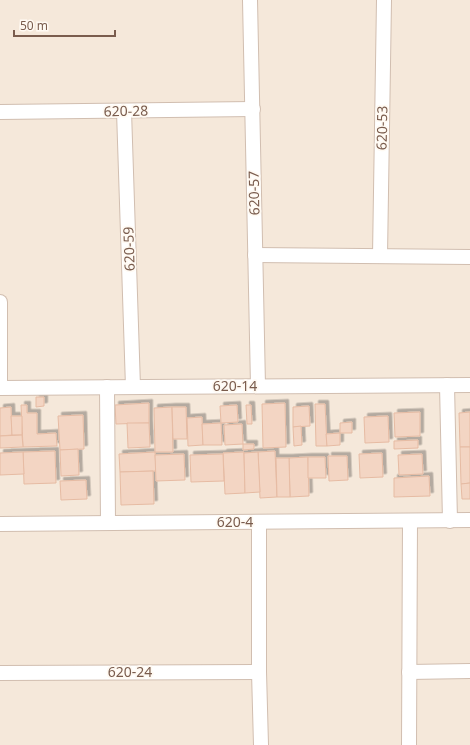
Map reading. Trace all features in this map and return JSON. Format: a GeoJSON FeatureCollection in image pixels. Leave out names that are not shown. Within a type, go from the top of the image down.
{"type":"FeatureCollection","features":[{"type":"Feature","properties":{"kind":"street","name":"620-57"},"geometry":{"type":"LineString","coordinates":[[250,0],[258,386]]}},
{"type":"Feature","properties":{"kind":"street","name":"620-53"},"geometry":{"type":"LineString","coordinates":[[380,256],[384,0]]}},
{"type":"Feature","properties":{"kind":"street","name":"620-28"},"geometry":{"type":"LineString","coordinates":[[0,112],[252,109]]}},
{"type":"Feature","properties":{"kind":"street","name":"620-59"},"geometry":{"type":"LineString","coordinates":[[124,111],[133,387]]}},
{"type":"Feature","properties":{"kind":"street"},"geometry":{"type":"LineString","coordinates":[[255,255],[470,257]]}},
{"type":"Feature","properties":{"kind":"street"},"geometry":{"type":"LineString","coordinates":[[0,302],[0,388]]}},
{"type":"Feature","properties":{"kind":"street"},"geometry":{"type":"LineString","coordinates":[[447,385],[450,521]]}},
{"type":"Feature","properties":{"kind":"street","name":"620-14"},"geometry":{"type":"LineString","coordinates":[[0,388],[470,385]]}},
{"type":"Feature","properties":{"kind":"street"},"geometry":{"type":"LineString","coordinates":[[107,387],[108,523]]}},
{"type":"Feature","properties":{"kind":"street","name":"620-4"},"geometry":{"type":"LineString","coordinates":[[0,524],[470,520]]}},
{"type":"Feature","properties":{"kind":"street"},"geometry":{"type":"LineString","coordinates":[[409,745],[410,521]]}},
{"type":"Feature","properties":{"kind":"street"},"geometry":{"type":"LineString","coordinates":[[259,522],[259,672],[261,745]]}},
{"type":"Feature","properties":{"kind":"street"},"geometry":{"type":"LineString","coordinates":[[409,672],[470,671]]}},
{"type":"Feature","properties":{"kind":"street","name":"620-24"},"geometry":{"type":"LineString","coordinates":[[0,673],[259,672]]}},
{"type":"Feature","properties":{"kind":"shaded area"},"geometry":{"type":"Polygon","coordinates":[[[0,0],[470,0],[470,745],[0,745],[0,0]]]}},
{"type":"Feature","properties":{"kind":"building"},"geometry":{"type":"Polygon","coordinates":[[[36,397],[44,397],[44,406],[36,407],[36,397]]]}},
{"type":"Feature","properties":{"kind":"building"},"geometry":{"type":"Polygon","coordinates":[[[149,403],[149,423],[116,424],[115,405],[149,403]]]}},
{"type":"Feature","properties":{"kind":"building"},"geometry":{"type":"Polygon","coordinates":[[[285,403],[286,447],[263,448],[262,404],[285,403]]]}},
{"type":"Feature","properties":{"kind":"building"},"geometry":{"type":"Polygon","coordinates":[[[315,404],[325,404],[327,446],[316,446],[315,404]]]}},
{"type":"Feature","properties":{"kind":"building"},"geometry":{"type":"Polygon","coordinates":[[[21,405],[27,405],[27,413],[37,413],[37,434],[56,433],[57,446],[23,447],[21,405]]]}},
{"type":"Feature","properties":{"kind":"building"},"geometry":{"type":"Polygon","coordinates":[[[237,405],[238,422],[221,423],[220,406],[237,405]]]}},
{"type":"Feature","properties":{"kind":"building"},"geometry":{"type":"Polygon","coordinates":[[[246,405],[251,405],[252,424],[247,424],[246,405]]]}},
{"type":"Feature","properties":{"kind":"building"},"geometry":{"type":"Polygon","coordinates":[[[309,406],[310,426],[293,427],[293,407],[309,406]]]}},
{"type":"Feature","properties":{"kind":"building"},"geometry":{"type":"Polygon","coordinates":[[[11,407],[12,435],[0,436],[0,408],[11,407]]]}},
{"type":"Feature","properties":{"kind":"building"},"geometry":{"type":"Polygon","coordinates":[[[172,407],[173,452],[155,452],[154,408],[172,407]]]}},
{"type":"Feature","properties":{"kind":"building"},"geometry":{"type":"Polygon","coordinates":[[[172,407],[186,407],[187,439],[173,439],[172,407]]]}},
{"type":"Feature","properties":{"kind":"building"},"geometry":{"type":"Polygon","coordinates":[[[420,412],[420,436],[395,437],[394,413],[420,412]]]}},
{"type":"Feature","properties":{"kind":"building"},"geometry":{"type":"Polygon","coordinates":[[[470,412],[470,447],[460,447],[459,413],[470,412]]]}},
{"type":"Feature","properties":{"kind":"building"},"geometry":{"type":"Polygon","coordinates":[[[83,415],[84,449],[60,450],[58,416],[83,415]]]}},
{"type":"Feature","properties":{"kind":"building"},"geometry":{"type":"Polygon","coordinates":[[[11,416],[22,416],[22,435],[12,435],[11,416]]]}},
{"type":"Feature","properties":{"kind":"building"},"geometry":{"type":"Polygon","coordinates":[[[388,416],[389,442],[365,443],[364,417],[388,416]]]}},
{"type":"Feature","properties":{"kind":"building"},"geometry":{"type":"Polygon","coordinates":[[[202,417],[203,445],[188,446],[187,418],[202,417]]]}},
{"type":"Feature","properties":{"kind":"building"},"geometry":{"type":"Polygon","coordinates":[[[352,422],[352,433],[340,433],[340,423],[352,422]]]}},
{"type":"Feature","properties":{"kind":"building"},"geometry":{"type":"Polygon","coordinates":[[[127,423],[149,423],[150,447],[128,448],[127,423]]]}},
{"type":"Feature","properties":{"kind":"building"},"geometry":{"type":"Polygon","coordinates":[[[221,423],[222,445],[203,445],[202,424],[221,423]]]}},
{"type":"Feature","properties":{"kind":"building"},"geometry":{"type":"Polygon","coordinates":[[[242,424],[243,444],[225,445],[224,425],[242,424]]]}},
{"type":"Feature","properties":{"kind":"building"},"geometry":{"type":"Polygon","coordinates":[[[301,426],[302,445],[294,446],[293,427],[301,426]]]}},
{"type":"Feature","properties":{"kind":"building"},"geometry":{"type":"Polygon","coordinates":[[[340,433],[340,445],[327,446],[326,434],[340,433]]]}},
{"type":"Feature","properties":{"kind":"building"},"geometry":{"type":"Polygon","coordinates":[[[22,435],[23,447],[0,448],[0,436],[22,435]]]}},
{"type":"Feature","properties":{"kind":"building"},"geometry":{"type":"Polygon","coordinates":[[[418,440],[418,448],[394,449],[394,441],[418,440]]]}},
{"type":"Feature","properties":{"kind":"building"},"geometry":{"type":"Polygon","coordinates":[[[243,444],[254,444],[254,449],[243,450],[243,444]]]}},
{"type":"Feature","properties":{"kind":"building"},"geometry":{"type":"Polygon","coordinates":[[[460,447],[470,447],[470,483],[461,484],[460,447]]]}},
{"type":"Feature","properties":{"kind":"building"},"geometry":{"type":"Polygon","coordinates":[[[78,449],[79,475],[61,476],[60,450],[78,449]]]}},
{"type":"Feature","properties":{"kind":"building"},"geometry":{"type":"Polygon","coordinates":[[[55,451],[56,483],[24,484],[23,452],[55,451]]]}},
{"type":"Feature","properties":{"kind":"building"},"geometry":{"type":"Polygon","coordinates":[[[275,451],[277,497],[260,498],[258,452],[275,451]]]}},
{"type":"Feature","properties":{"kind":"building"},"geometry":{"type":"Polygon","coordinates":[[[23,452],[24,474],[0,475],[0,453],[23,452]]]}},
{"type":"Feature","properties":{"kind":"building"},"geometry":{"type":"Polygon","coordinates":[[[155,452],[156,471],[120,472],[119,454],[155,452]]]}},
{"type":"Feature","properties":{"kind":"building"},"geometry":{"type":"Polygon","coordinates":[[[244,452],[245,493],[225,494],[223,453],[244,452]]]}},
{"type":"Feature","properties":{"kind":"building"},"geometry":{"type":"Polygon","coordinates":[[[258,452],[260,492],[245,493],[244,453],[258,452]]]}},
{"type":"Feature","properties":{"kind":"building"},"geometry":{"type":"Polygon","coordinates":[[[382,453],[383,477],[360,478],[359,454],[382,453]]]}},
{"type":"Feature","properties":{"kind":"building"},"geometry":{"type":"Polygon","coordinates":[[[184,454],[185,480],[156,481],[155,455],[184,454]]]}},
{"type":"Feature","properties":{"kind":"building"},"geometry":{"type":"Polygon","coordinates":[[[223,454],[224,481],[191,482],[190,455],[223,454]]]}},
{"type":"Feature","properties":{"kind":"building"},"geometry":{"type":"Polygon","coordinates":[[[422,454],[423,474],[399,475],[398,455],[422,454]]]}},
{"type":"Feature","properties":{"kind":"building"},"geometry":{"type":"Polygon","coordinates":[[[328,456],[347,456],[348,480],[329,481],[328,456]]]}},
{"type":"Feature","properties":{"kind":"building"},"geometry":{"type":"Polygon","coordinates":[[[308,457],[309,496],[290,497],[289,458],[308,457]]]}},
{"type":"Feature","properties":{"kind":"building"},"geometry":{"type":"Polygon","coordinates":[[[308,457],[325,457],[326,478],[308,478],[308,457]]]}},
{"type":"Feature","properties":{"kind":"building"},"geometry":{"type":"Polygon","coordinates":[[[276,458],[289,458],[290,497],[277,497],[276,458]]]}},
{"type":"Feature","properties":{"kind":"building"},"geometry":{"type":"Polygon","coordinates":[[[153,471],[154,504],[121,505],[120,472],[153,471]]]}},
{"type":"Feature","properties":{"kind":"building"},"geometry":{"type":"Polygon","coordinates":[[[429,476],[430,496],[394,497],[394,478],[429,476]]]}},
{"type":"Feature","properties":{"kind":"building"},"geometry":{"type":"Polygon","coordinates":[[[86,480],[87,499],[61,500],[60,481],[86,480]]]}},
{"type":"Feature","properties":{"kind":"building"},"geometry":{"type":"Polygon","coordinates":[[[470,483],[470,499],[462,499],[461,484],[470,483]]]}}]}
